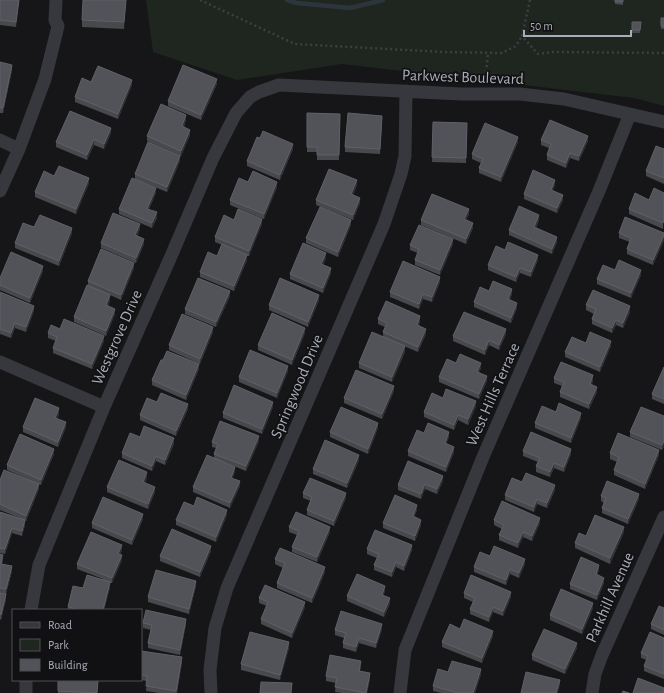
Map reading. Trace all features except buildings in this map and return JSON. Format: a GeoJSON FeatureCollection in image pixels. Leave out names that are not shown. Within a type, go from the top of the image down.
{"type":"FeatureCollection","features":[{"type":"Feature","properties":{"kind":"street"},"geometry":{"type":"LineString","coordinates":[[0,191],[19,149],[44,79],[58,26],[55,20],[56,0]]}},
{"type":"Feature","properties":{"kind":"street","name":"Parkwest Boulevard"},"geometry":{"type":"LineString","coordinates":[[259,92],[279,85],[483,94],[520,94],[564,99],[664,122]]}},
{"type":"Feature","properties":{"kind":"street","name":"Springwood Drive"},"geometry":{"type":"LineString","coordinates":[[210,693],[210,670],[215,628],[227,588],[384,224],[401,174],[405,156],[406,91]]}},
{"type":"Feature","properties":{"kind":"street","name":"Westgrove Drive"},"geometry":{"type":"LineString","coordinates":[[31,609],[39,565],[104,407],[213,158],[236,113],[250,97],[259,92]]}},
{"type":"Feature","properties":{"kind":"street","name":"West Hills Terrace"},"geometry":{"type":"LineString","coordinates":[[400,693],[404,657],[408,643],[483,457],[599,191],[630,114]]}},
{"type":"Feature","properties":{"kind":"street"},"geometry":{"type":"LineString","coordinates":[[0,140],[19,149]]}},
{"type":"Feature","properties":{"kind":"street"},"geometry":{"type":"LineString","coordinates":[[0,362],[104,407]]}},
{"type":"Feature","properties":{"kind":"street","name":"Parkhill Avenue"},"geometry":{"type":"LineString","coordinates":[[592,693],[595,674],[602,655],[664,517]]}},
{"type":"Feature","properties":{"kind":"street"},"geometry":{"type":"LineString","coordinates":[[26,681],[26,693]]}},
{"type":"Feature","properties":{"kind":"path"},"geometry":{"type":"LineString","coordinates":[[200,0],[295,44],[488,53],[502,53],[516,46],[522,36],[530,0]]}},
{"type":"Feature","properties":{"kind":"path"},"geometry":{"type":"LineString","coordinates":[[522,36],[538,54],[553,52],[664,53]]}},
{"type":"Feature","properties":{"kind":"path"},"geometry":{"type":"LineString","coordinates":[[483,94],[488,53]]}},
{"type":"Feature","properties":{"kind":"green space"},"geometry":{"type":"Polygon","coordinates":[[[146,0],[664,0],[664,106],[634,98],[342,64],[237,80],[153,52],[146,0]]]}},
{"type":"Feature","properties":{"kind":"waterway"},"geometry":{"type":"LineString","coordinates":[[287,0],[297,3],[350,8],[383,0]]}}]}
